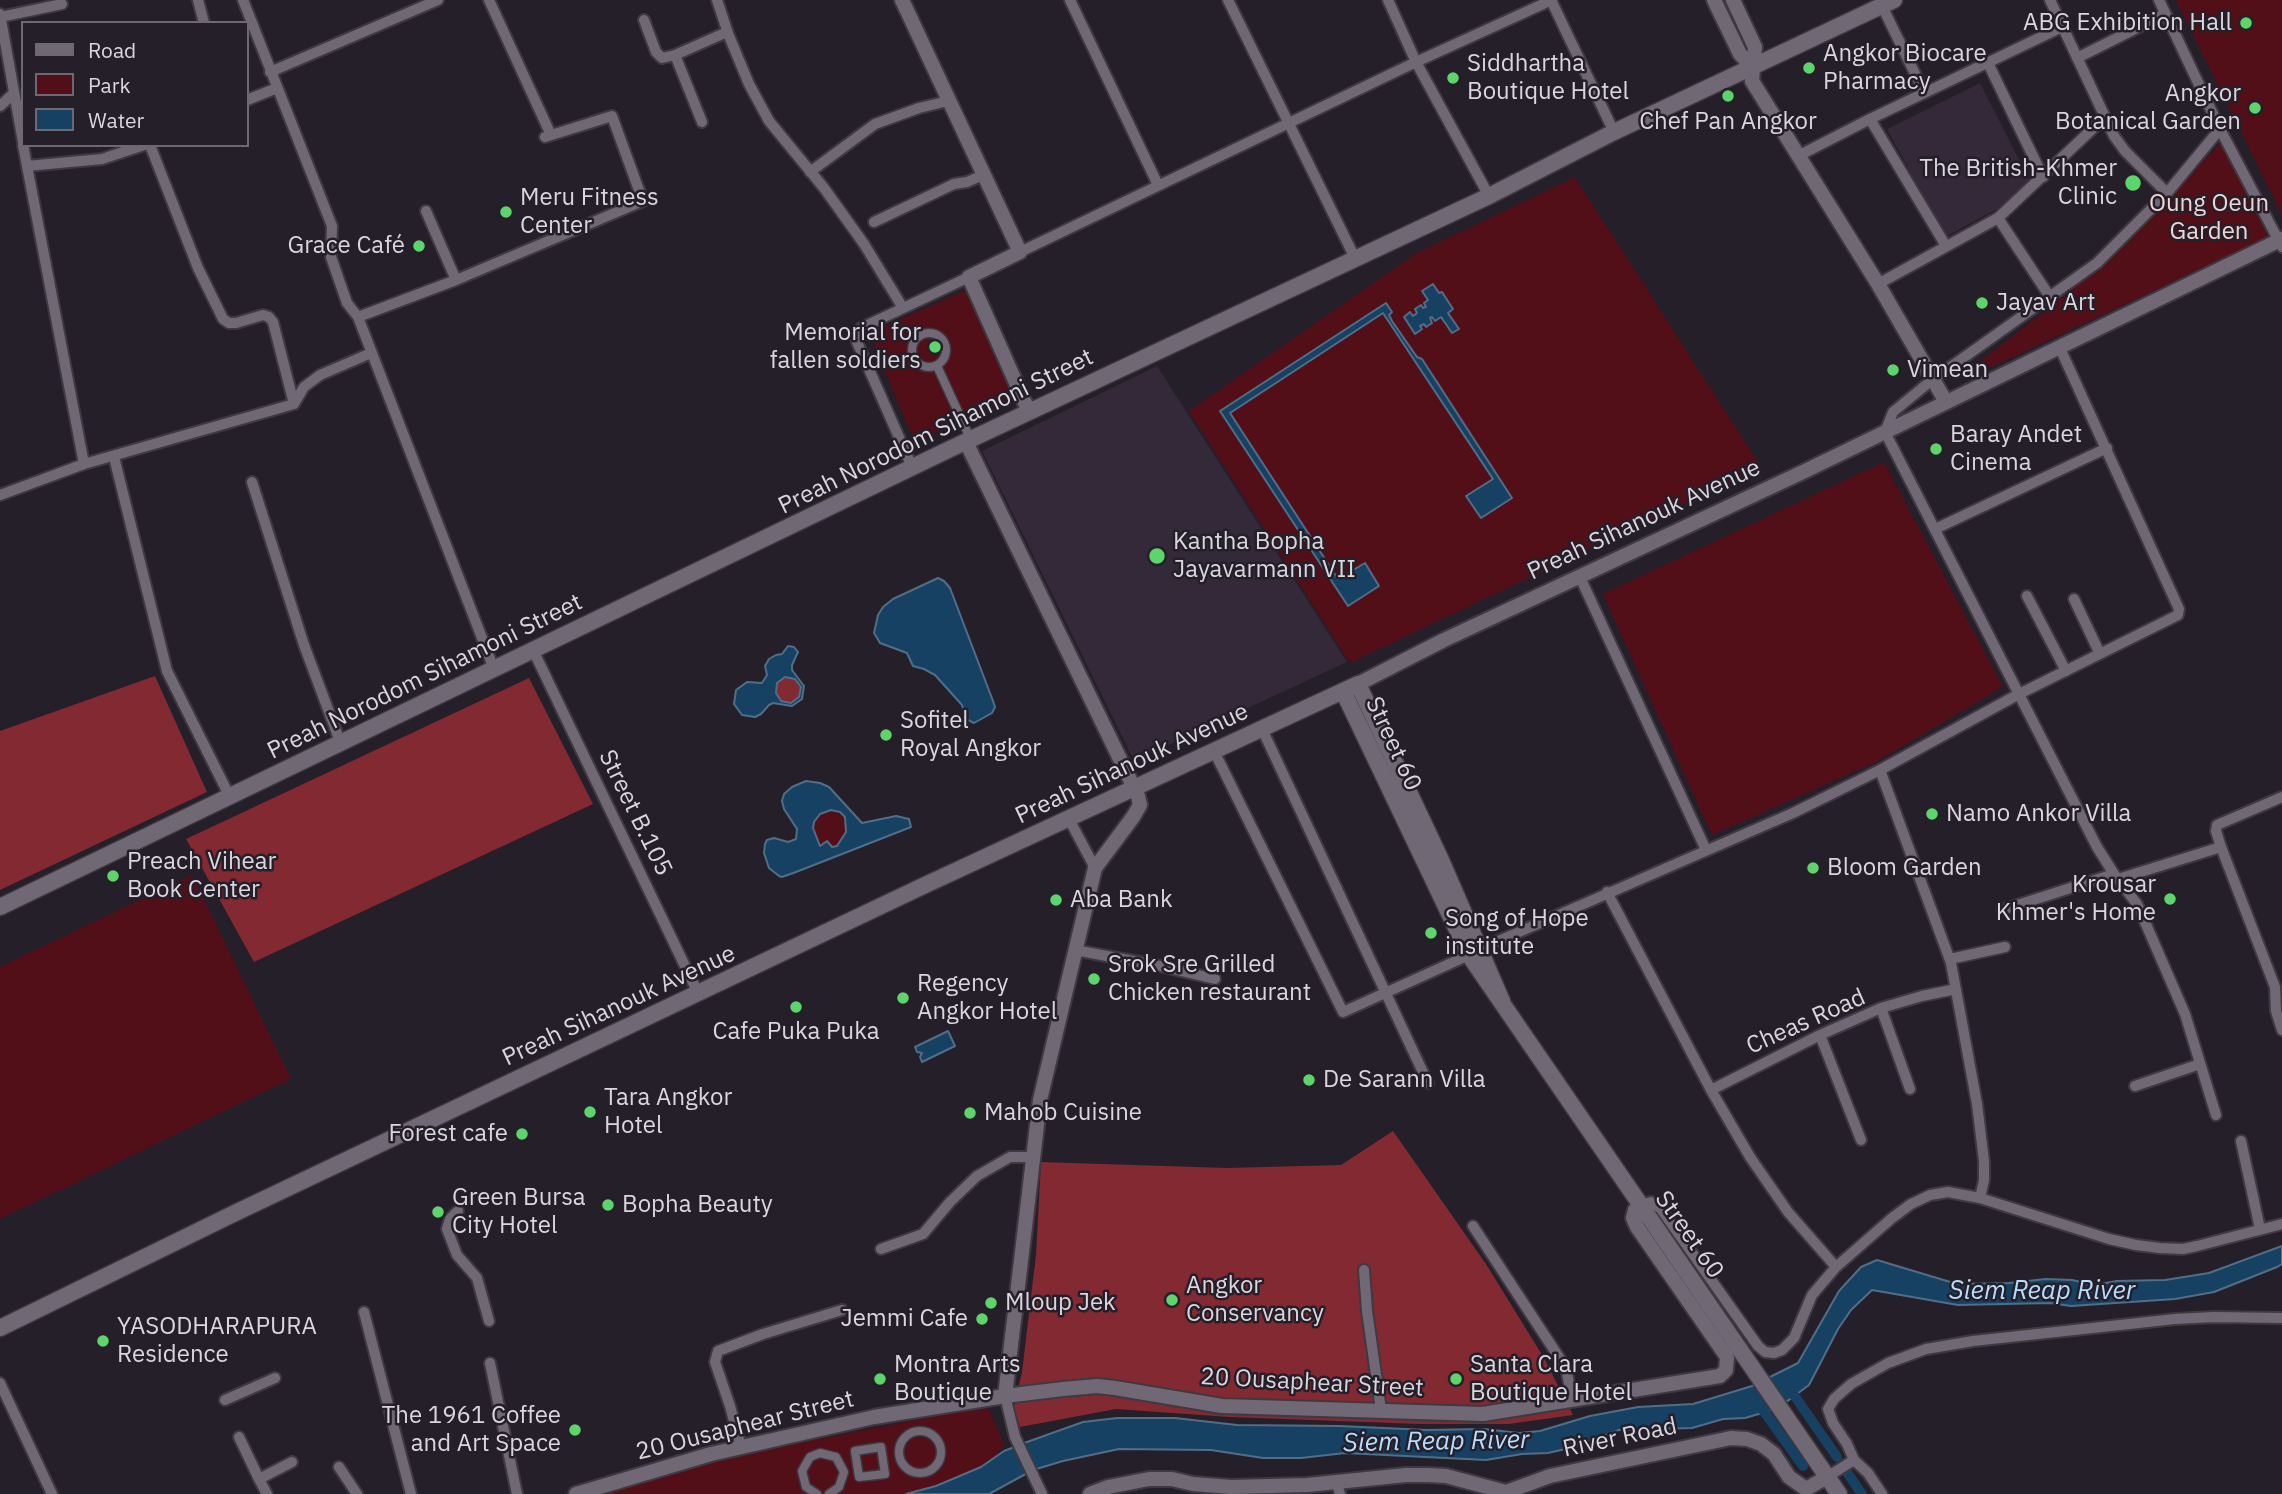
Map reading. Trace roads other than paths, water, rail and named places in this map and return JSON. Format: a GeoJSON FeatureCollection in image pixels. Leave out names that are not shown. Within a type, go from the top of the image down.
{"type":"FeatureCollection","features":[{"type":"Feature","properties":{"kind":"main road","name":"Preah Norodom Sihamoni Street"},"geometry":{"type":"LineString","coordinates":[[0,907],[968,441],[1489,196],[1614,132],[1888,3]]}},
{"type":"Feature","properties":{"kind":"main road","name":"Preah Sihanouk Avenue"},"geometry":{"type":"LineString","coordinates":[[0,1328],[234,1213],[1134,787],[1358,684]]}},
{"type":"Feature","properties":{"kind":"main road","name":"Street 60"},"geometry":{"type":"LineString","coordinates":[[1358,684],[1475,952]]}},
{"type":"Feature","properties":{"kind":"main road","name":"Street 60"},"geometry":{"type":"LineString","coordinates":[[1343,691],[1502,1001],[1839,1494]]}},
{"type":"Feature","properties":{"kind":"street"},"geometry":{"type":"LineString","coordinates":[[198,0],[203,21]]}},
{"type":"Feature","properties":{"kind":"street"},"geometry":{"type":"LineString","coordinates":[[243,0],[332,226],[331,257],[347,303],[358,317],[494,669]]}},
{"type":"Feature","properties":{"kind":"street"},"geometry":{"type":"LineString","coordinates":[[270,72],[438,0]]}},
{"type":"Feature","properties":{"kind":"street"},"geometry":{"type":"LineString","coordinates":[[358,317],[456,280],[643,201],[612,116],[548,136],[489,0]]}},
{"type":"Feature","properties":{"kind":"street"},"geometry":{"type":"LineString","coordinates":[[717,0],[748,84],[769,121],[864,244],[903,308]]}},
{"type":"Feature","properties":{"kind":"street"},"geometry":{"type":"LineString","coordinates":[[902,0],[1020,252]]}},
{"type":"Feature","properties":{"kind":"street"},"geometry":{"type":"LineString","coordinates":[[1070,0],[1158,185]]}},
{"type":"Feature","properties":{"kind":"street"},"geometry":{"type":"LineString","coordinates":[[1228,0],[1355,258]]}},
{"type":"Feature","properties":{"kind":"street"},"geometry":{"type":"LineString","coordinates":[[1388,0],[1416,62],[1489,196]]}},
{"type":"Feature","properties":{"kind":"street"},"geometry":{"type":"LineString","coordinates":[[912,469],[857,342],[861,328],[1158,185],[1552,0],[1614,132]]}},
{"type":"Feature","properties":{"kind":"street"},"geometry":{"type":"LineString","coordinates":[[1714,0],[1740,54],[1753,68]]}},
{"type":"Feature","properties":{"kind":"street"},"geometry":{"type":"LineString","coordinates":[[1733,0],[1755,47],[1752,81],[1878,284],[1946,402]]}},
{"type":"Feature","properties":{"kind":"street"},"geometry":{"type":"LineString","coordinates":[[2050,0],[2104,118],[2125,151],[2167,192]]}},
{"type":"Feature","properties":{"kind":"street"},"geometry":{"type":"LineString","coordinates":[[2159,0],[2220,129],[2281,242]]}},
{"type":"Feature","properties":{"kind":"street"},"geometry":{"type":"LineString","coordinates":[[1888,3],[1924,92]]}},
{"type":"Feature","properties":{"kind":"street"},"geometry":{"type":"LineString","coordinates":[[21,129],[0,16],[62,4]]}},
{"type":"Feature","properties":{"kind":"street"},"geometry":{"type":"LineString","coordinates":[[2077,58],[2165,14]]}},
{"type":"Feature","properties":{"kind":"street"},"geometry":{"type":"LineString","coordinates":[[644,20],[658,56],[662,58],[727,32]]}},
{"type":"Feature","properties":{"kind":"street"},"geometry":{"type":"LineString","coordinates":[[1798,156],[1924,92],[2062,27]]}},
{"type":"Feature","properties":{"kind":"street"},"geometry":{"type":"LineString","coordinates":[[675,55],[702,122]]}},
{"type":"Feature","properties":{"kind":"street"},"geometry":{"type":"LineString","coordinates":[[1988,63],[2043,177]]}},
{"type":"Feature","properties":{"kind":"street"},"geometry":{"type":"LineString","coordinates":[[248,100],[277,88]]}},
{"type":"Feature","properties":{"kind":"street"},"geometry":{"type":"LineString","coordinates":[[0,106],[17,100]]}},
{"type":"Feature","properties":{"kind":"street"},"geometry":{"type":"LineString","coordinates":[[810,172],[875,124],[948,101]]}},
{"type":"Feature","properties":{"kind":"street"},"geometry":{"type":"LineString","coordinates":[[1878,284],[1998,218],[2104,118]]}},
{"type":"Feature","properties":{"kind":"street"},"geometry":{"type":"LineString","coordinates":[[1870,119],[1946,246]]}},
{"type":"Feature","properties":{"kind":"street"},"geometry":{"type":"LineString","coordinates":[[2216,1115],[2185,1014],[2146,922],[2137,904],[2097,847],[1885,432],[1893,412],[1932,380],[2097,263],[2167,192],[2220,129]]}},
{"type":"Feature","properties":{"kind":"street"},"geometry":{"type":"LineString","coordinates":[[24,147],[84,464]]}},
{"type":"Feature","properties":{"kind":"street"},"geometry":{"type":"LineString","coordinates":[[27,166],[102,159],[138,147]]}},
{"type":"Feature","properties":{"kind":"street"},"geometry":{"type":"LineString","coordinates":[[151,147],[198,268],[223,319],[236,323],[263,315],[273,322],[294,404]]}},
{"type":"Feature","properties":{"kind":"street"},"geometry":{"type":"LineString","coordinates":[[874,222],[954,184],[983,175]]}},
{"type":"Feature","properties":{"kind":"street"},"geometry":{"type":"LineString","coordinates":[[426,211],[456,280]]}},
{"type":"Feature","properties":{"kind":"street"},"geometry":{"type":"LineString","coordinates":[[1998,218],[2050,297]]}},
{"type":"Feature","properties":{"kind":"street","name":"Preah Sihanouk Avenue"},"geometry":{"type":"LineString","coordinates":[[1358,684],[1579,575],[2281,242]]}},
{"type":"Feature","properties":{"kind":"street"},"geometry":{"type":"LineString","coordinates":[[969,277],[1029,412]]}},
{"type":"Feature","properties":{"kind":"street"},"geometry":{"type":"LineString","coordinates":[[922,334],[936,334],[943,341],[946,353],[937,366],[919,364],[913,357],[912,345],[922,334]]}},
{"type":"Feature","properties":{"kind":"street"},"geometry":{"type":"LineString","coordinates":[[1214,751],[1343,1012],[1607,892],[1793,813],[2180,612],[2059,346]]}},
{"type":"Feature","properties":{"kind":"street"},"geometry":{"type":"LineString","coordinates":[[0,495],[84,464],[294,404],[304,387],[320,375],[371,353]]}},
{"type":"Feature","properties":{"kind":"street"},"geometry":{"type":"LineString","coordinates":[[937,366],[968,441],[1134,787],[1140,805],[1095,868],[1040,1100],[1005,1396],[1015,1437],[1040,1491]]}},
{"type":"Feature","properties":{"kind":"street"},"geometry":{"type":"LineString","coordinates":[[1935,530],[2107,448]]}},
{"type":"Feature","properties":{"kind":"street"},"geometry":{"type":"LineString","coordinates":[[114,457],[167,671],[230,797]]}},
{"type":"Feature","properties":{"kind":"street"},"geometry":{"type":"LineString","coordinates":[[252,482],[304,645],[341,744]]}},
{"type":"Feature","properties":{"kind":"street"},"geometry":{"type":"LineString","coordinates":[[1579,575],[1706,850]]}},
{"type":"Feature","properties":{"kind":"street"},"geometry":{"type":"LineString","coordinates":[[2027,596],[2066,671]]}},
{"type":"Feature","properties":{"kind":"street"},"geometry":{"type":"LineString","coordinates":[[2074,599],[2099,654]]}},
{"type":"Feature","properties":{"kind":"street","name":"Street B.105"},"geometry":{"type":"LineString","coordinates":[[533,650],[698,993]]}},
{"type":"Feature","properties":{"kind":"street"},"geometry":{"type":"LineString","coordinates":[[1262,729],[1428,1083]]}},
{"type":"Feature","properties":{"kind":"street"},"geometry":{"type":"LineString","coordinates":[[1880,770],[1950,960],[1975,1091],[1984,1161],[1980,1198]]}},
{"type":"Feature","properties":{"kind":"street"},"geometry":{"type":"LineString","coordinates":[[2282,797],[2217,825],[2216,831],[2275,987],[2276,1011],[2282,1030]]}},
{"type":"Feature","properties":{"kind":"street"},"geometry":{"type":"LineString","coordinates":[[1069,818],[1095,868]]}},
{"type":"Feature","properties":{"kind":"street"},"geometry":{"type":"LineString","coordinates":[[2002,910],[2221,847]]}},
{"type":"Feature","properties":{"kind":"street"},"geometry":{"type":"LineString","coordinates":[[1607,892],[1711,1090],[1769,1185],[1788,1212],[1836,1267]]}},
{"type":"Feature","properties":{"kind":"street"},"geometry":{"type":"LineString","coordinates":[[1950,960],[2005,947]]}},
{"type":"Feature","properties":{"kind":"street"},"geometry":{"type":"LineString","coordinates":[[1075,950],[1215,979]]}},
{"type":"Feature","properties":{"kind":"street"},"geometry":{"type":"LineString","coordinates":[[1881,1008],[1956,989]]}},
{"type":"Feature","properties":{"kind":"street","name":"Cheas Road"},"geometry":{"type":"LineString","coordinates":[[1711,1090],[1820,1035],[1881,1008],[1910,1089]]}},
{"type":"Feature","properties":{"kind":"street"},"geometry":{"type":"LineString","coordinates":[[1820,1035],[1861,1140]]}},
{"type":"Feature","properties":{"kind":"street"},"geometry":{"type":"LineString","coordinates":[[2135,1086],[2200,1064]]}},
{"type":"Feature","properties":{"kind":"street"},"geometry":{"type":"LineString","coordinates":[[2241,1141],[2260,1229]]}},
{"type":"Feature","properties":{"kind":"street"},"geometry":{"type":"LineString","coordinates":[[881,1249],[923,1234],[977,1176],[1010,1157],[1033,1157]]}},
{"type":"Feature","properties":{"kind":"street"},"geometry":{"type":"LineString","coordinates":[[1641,1205],[1651,1202],[1661,1209],[1758,1346],[1765,1352],[1774,1353],[1789,1345],[1799,1329],[1812,1296],[1836,1267],[1874,1232],[1920,1199],[1930,1195],[1948,1192],[1980,1198],[2136,1245],[2183,1248],[2282,1224]]}},
{"type":"Feature","properties":{"kind":"street","name":"20 Ousaphear Street"},"geometry":{"type":"LineString","coordinates":[[576,1494],[711,1454],[874,1417],[1005,1396],[1097,1386],[1222,1406],[1483,1414],[1720,1376],[1726,1370],[1727,1357],[1637,1227],[1633,1218],[1641,1205]]}},
{"type":"Feature","properties":{"kind":"street"},"geometry":{"type":"LineString","coordinates":[[458,1211],[450,1219],[447,1229],[457,1255],[477,1278],[489,1321]]}},
{"type":"Feature","properties":{"kind":"street"},"geometry":{"type":"LineString","coordinates":[[1473,1226],[1566,1368],[1572,1399]]}},
{"type":"Feature","properties":{"kind":"street"},"geometry":{"type":"LineString","coordinates":[[1364,1270],[1381,1410]]}},
{"type":"Feature","properties":{"kind":"street"},"geometry":{"type":"LineString","coordinates":[[741,1447],[715,1363],[718,1351],[842,1310]]}},
{"type":"Feature","properties":{"kind":"street"},"geometry":{"type":"LineString","coordinates":[[364,1312],[411,1494]]}},
{"type":"Feature","properties":{"kind":"street"},"geometry":{"type":"LineString","coordinates":[[1882,1494],[1868,1473],[1854,1460],[1828,1409],[1834,1399],[1852,1384],[1888,1363],[1910,1354],[1973,1341],[2175,1319],[2256,1316],[2282,1318]]}},
{"type":"Feature","properties":{"kind":"street"},"geometry":{"type":"LineString","coordinates":[[490,1363],[517,1494]]}},
{"type":"Feature","properties":{"kind":"street"},"geometry":{"type":"LineString","coordinates":[[225,1400],[275,1378]]}},
{"type":"Feature","properties":{"kind":"street"},"geometry":{"type":"LineString","coordinates":[[0,1383],[52,1494]]}},
{"type":"Feature","properties":{"kind":"street"},"geometry":{"type":"LineString","coordinates":[[918,1432],[933,1436],[941,1450],[937,1465],[923,1473],[907,1469],[899,1455],[904,1439],[918,1432]]}},
{"type":"Feature","properties":{"kind":"street"},"geometry":{"type":"LineString","coordinates":[[239,1437],[267,1494]]}},
{"type":"Feature","properties":{"kind":"street","name":"River Road"},"geometry":{"type":"LineString","coordinates":[[1090,1494],[1108,1487],[1149,1479],[1172,1479],[1193,1484],[1231,1487],[1338,1488],[1406,1475],[1446,1476],[1506,1492],[1550,1476],[1731,1438],[1747,1439],[1761,1444],[1774,1454],[1789,1477],[1806,1492]]}},
{"type":"Feature","properties":{"kind":"street"},"geometry":{"type":"LineString","coordinates":[[881,1447],[885,1474],[859,1477],[855,1451],[881,1447]]}},
{"type":"Feature","properties":{"kind":"street"},"geometry":{"type":"LineString","coordinates":[[817,1494],[806,1487],[802,1471],[810,1457],[820,1453],[836,1458],[844,1472],[839,1487],[829,1494]]}},
{"type":"Feature","properties":{"kind":"street"},"geometry":{"type":"LineString","coordinates":[[1806,1492],[1854,1460]]}},
{"type":"Feature","properties":{"kind":"street"},"geometry":{"type":"LineString","coordinates":[[259,1479],[292,1462]]}},
{"type":"Feature","properties":{"kind":"street"},"geometry":{"type":"LineString","coordinates":[[339,1467],[357,1494]]}},
{"type":"Feature","properties":{"kind":"water"},"geometry":{"type":"Polygon","coordinates":[[[1433,284],[1453,309],[1448,313],[1459,329],[1452,333],[1441,317],[1435,321],[1432,317],[1432,323],[1426,327],[1424,324],[1420,326],[1422,329],[1415,334],[1404,317],[1410,312],[1413,316],[1417,313],[1415,309],[1421,305],[1426,307],[1424,303],[1428,300],[1422,291],[1433,284]]]}},
{"type":"Feature","properties":{"kind":"water"},"geometry":{"type":"Polygon","coordinates":[[[1386,303],[1392,312],[1389,315],[1392,321],[1417,357],[1422,359],[1512,498],[1481,518],[1466,496],[1493,479],[1383,313],[1230,413],[1338,579],[1365,563],[1379,586],[1348,606],[1220,411],[1386,303]]]}},
{"type":"Feature","properties":{"kind":"water"},"geometry":{"type":"Polygon","coordinates":[[[938,578],[950,588],[995,707],[992,713],[974,723],[966,719],[962,705],[935,675],[913,666],[907,653],[880,643],[874,633],[878,615],[883,607],[893,599],[938,578]]]}},
{"type":"Feature","properties":{"kind":"water"},"geometry":{"type":"Polygon","coordinates":[[[788,646],[794,647],[798,652],[792,670],[804,686],[802,699],[792,706],[773,703],[755,717],[742,715],[734,704],[736,690],[747,682],[762,683],[767,675],[765,666],[769,659],[782,654],[788,646]],[[785,677],[777,683],[776,693],[781,701],[791,703],[799,697],[801,687],[795,679],[785,677]]]}},
{"type":"Feature","properties":{"kind":"water"},"geometry":{"type":"Polygon","coordinates":[[[806,781],[820,783],[829,787],[862,823],[896,816],[909,819],[911,827],[796,872],[779,876],[769,868],[764,853],[765,844],[767,840],[774,838],[788,842],[796,839],[797,829],[782,801],[784,794],[806,781]],[[831,810],[820,814],[814,822],[813,828],[820,846],[827,841],[832,847],[837,846],[846,832],[845,817],[840,812],[831,810]]]}},
{"type":"Feature","properties":{"kind":"water"},"geometry":{"type":"Polygon","coordinates":[[[948,1031],[955,1046],[922,1062],[922,1053],[917,1052],[915,1047],[948,1031]]]}},
{"type":"Feature","properties":{"kind":"water","name":"Siem Reap River"},"geometry":{"type":"Polygon","coordinates":[[[2282,1246],[2282,1264],[2277,1267],[2214,1292],[2175,1299],[2071,1306],[2050,1303],[1958,1305],[1872,1290],[1851,1310],[1838,1329],[1809,1385],[1769,1411],[1745,1418],[1723,1419],[1692,1428],[1619,1430],[1574,1447],[1548,1453],[1486,1460],[1345,1453],[1301,1458],[1263,1458],[1211,1450],[1119,1449],[1033,1470],[989,1494],[906,1494],[936,1486],[981,1467],[1004,1451],[1027,1442],[1083,1422],[1117,1418],[1175,1418],[1237,1425],[1484,1429],[1519,1433],[1540,1431],[1590,1416],[1638,1407],[1693,1404],[1752,1386],[1798,1363],[1839,1291],[1861,1267],[1877,1260],[1957,1284],[2046,1279],[2072,1280],[2094,1285],[2117,1281],[2165,1280],[2209,1273],[2282,1246]]]}},
{"type":"Feature","properties":{"kind":"waterway"},"geometry":{"type":"LineString","coordinates":[[1787,1385],[1837,1457]]}},
{"type":"Feature","properties":{"kind":"waterway"},"geometry":{"type":"LineString","coordinates":[[1758,1403],[1803,1466]]}},
{"type":"Feature","properties":{"kind":"waterway"},"geometry":{"type":"LineString","coordinates":[[1846,1471],[1862,1494]]}},
{"type":"Feature","properties":{"kind":"place","name":"ABG Exhibition Hall"},"geometry":{"type":"Point","coordinates":[2246,23]}},
{"type":"Feature","properties":{"kind":"place","name":"Angkor Biocare Pharmacy"},"geometry":{"type":"Point","coordinates":[1809,68]}},
{"type":"Feature","properties":{"kind":"place","name":"Siddhartha Boutique Hotel"},"geometry":{"type":"Point","coordinates":[1453,78]}},
{"type":"Feature","properties":{"kind":"place","name":"Chef Pan Angkor"},"geometry":{"type":"Point","coordinates":[1728,96]}},
{"type":"Feature","properties":{"kind":"place","name":"Angkor Botanical Garden"},"geometry":{"type":"Point","coordinates":[2255,108]}},
{"type":"Feature","properties":{"kind":"place","name":"The British-Khmer Clinic"},"geometry":{"type":"Point","coordinates":[2133,183]}},
{"type":"Feature","properties":{"kind":"place","name":"Meru Fitness Center"},"geometry":{"type":"Point","coordinates":[506,212]}},
{"type":"Feature","properties":{"kind":"place","name":"Grace Café"},"geometry":{"type":"Point","coordinates":[419,246]}},
{"type":"Feature","properties":{"kind":"place","name":"Jayav Art"},"geometry":{"type":"Point","coordinates":[1982,303]}},
{"type":"Feature","properties":{"kind":"place","name":"Memorial for fallen soldiers"},"geometry":{"type":"Point","coordinates":[935,347]}},
{"type":"Feature","properties":{"kind":"place","name":"Vimean"},"geometry":{"type":"Point","coordinates":[1893,370]}},
{"type":"Feature","properties":{"kind":"place","name":"Baray Andet Cinema"},"geometry":{"type":"Point","coordinates":[1936,449]}},
{"type":"Feature","properties":{"kind":"place","name":"Kantha Bopha Jayavarmann VII"},"geometry":{"type":"Point","coordinates":[1157,556]}},
{"type":"Feature","properties":{"kind":"place","name":"Sofitel Royal Angkor"},"geometry":{"type":"Point","coordinates":[886,735]}},
{"type":"Feature","properties":{"kind":"place","name":"Namo Ankor Villa"},"geometry":{"type":"Point","coordinates":[1932,814]}},
{"type":"Feature","properties":{"kind":"place","name":"Bloom Garden"},"geometry":{"type":"Point","coordinates":[1813,868]}},
{"type":"Feature","properties":{"kind":"place","name":"Preach Vihear Book Center"},"geometry":{"type":"Point","coordinates":[113,876]}},
{"type":"Feature","properties":{"kind":"place","name":"Krousar Khmer's Home"},"geometry":{"type":"Point","coordinates":[2170,899]}},
{"type":"Feature","properties":{"kind":"place","name":"Aba Bank"},"geometry":{"type":"Point","coordinates":[1056,900]}},
{"type":"Feature","properties":{"kind":"place","name":"Song of Hope institute"},"geometry":{"type":"Point","coordinates":[1431,933]}},
{"type":"Feature","properties":{"kind":"place","name":"Srok Sre Grilled Chicken restaurant"},"geometry":{"type":"Point","coordinates":[1094,979]}},
{"type":"Feature","properties":{"kind":"place","name":"Regency Angkor Hotel"},"geometry":{"type":"Point","coordinates":[903,998]}},
{"type":"Feature","properties":{"kind":"place","name":"Cafe Puka Puka"},"geometry":{"type":"Point","coordinates":[796,1007]}},
{"type":"Feature","properties":{"kind":"place","name":"De Sarann Villa"},"geometry":{"type":"Point","coordinates":[1309,1080]}},
{"type":"Feature","properties":{"kind":"place","name":"Tara Angkor Hotel"},"geometry":{"type":"Point","coordinates":[590,1112]}},
{"type":"Feature","properties":{"kind":"place","name":"Mahob Cuisine"},"geometry":{"type":"Point","coordinates":[970,1113]}},
{"type":"Feature","properties":{"kind":"place","name":"Forest cafe"},"geometry":{"type":"Point","coordinates":[522,1134]}},
{"type":"Feature","properties":{"kind":"place","name":"Bopha Beauty"},"geometry":{"type":"Point","coordinates":[608,1205]}},
{"type":"Feature","properties":{"kind":"place","name":"Green Bursa City Hotel"},"geometry":{"type":"Point","coordinates":[438,1212]}},
{"type":"Feature","properties":{"kind":"place","name":"Angkor Conservancy"},"geometry":{"type":"Point","coordinates":[1172,1300]}},
{"type":"Feature","properties":{"kind":"place","name":"Mloup Jek"},"geometry":{"type":"Point","coordinates":[991,1303]}},
{"type":"Feature","properties":{"kind":"place","name":"Jemmi Cafe"},"geometry":{"type":"Point","coordinates":[982,1319]}},
{"type":"Feature","properties":{"kind":"place","name":"YASODHARAPURA Residence"},"geometry":{"type":"Point","coordinates":[103,1341]}},
{"type":"Feature","properties":{"kind":"place","name":"Montra Arts Boutique"},"geometry":{"type":"Point","coordinates":[880,1379]}},
{"type":"Feature","properties":{"kind":"place","name":"Santa Clara Boutique Hotel"},"geometry":{"type":"Point","coordinates":[1456,1379]}},
{"type":"Feature","properties":{"kind":"place","name":"The 1961 Coffee and Art Space"},"geometry":{"type":"Point","coordinates":[575,1430]}},
{"type":"Feature","properties":{"kind":"park label","name":"Oung Oeun Garden"},"geometry":{"type":"Point","coordinates":[2209,218]}}]}
